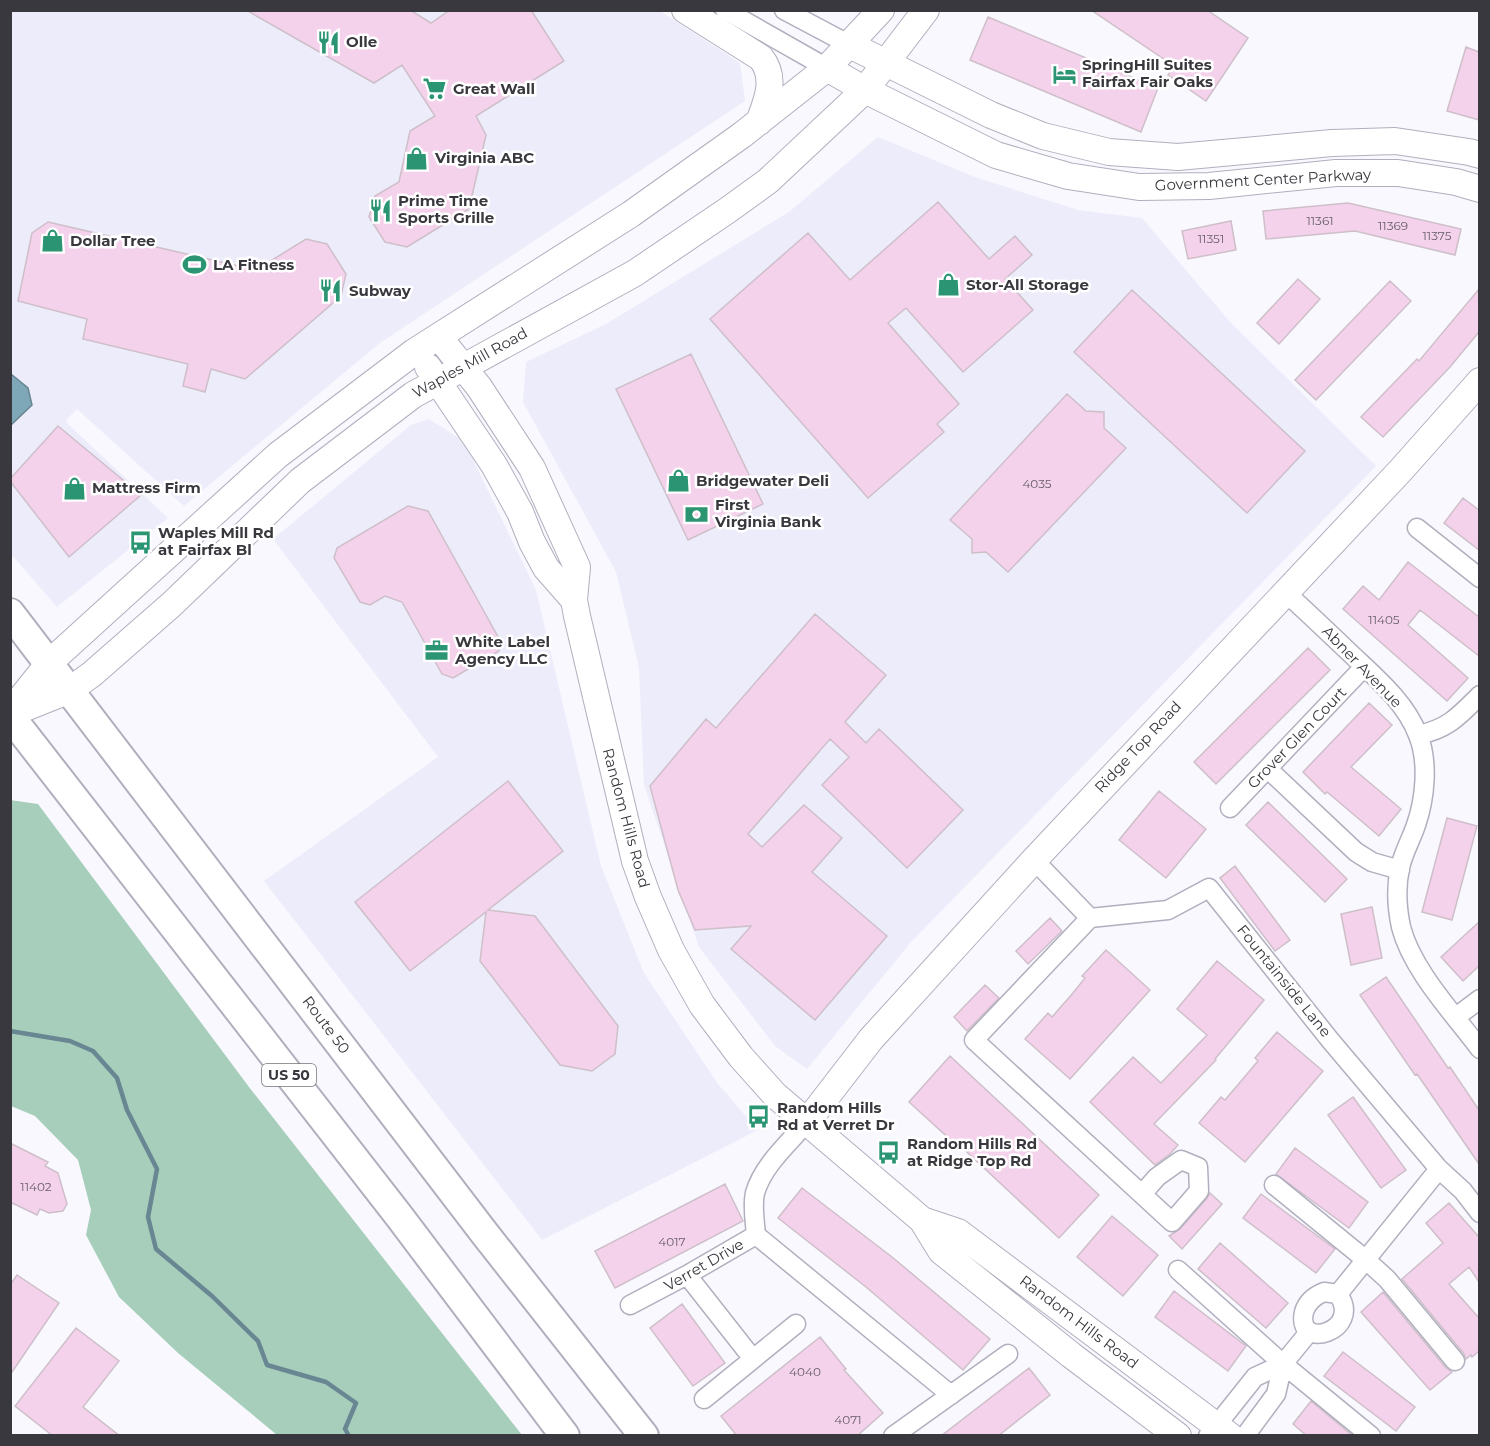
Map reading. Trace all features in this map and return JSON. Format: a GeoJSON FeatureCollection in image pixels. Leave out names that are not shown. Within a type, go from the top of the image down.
{"type":"FeatureCollection","features":[{"type":"Feature","properties":{"kind":"main road","name":"Route 50"},"geometry":{"type":"LineString","coordinates":[[10,613],[485,1234],[644,1436]]}},
{"type":"Feature","properties":{"kind":"main road","name":"US 50"},"geometry":{"type":"LineString","coordinates":[[10,714],[399,1216],[565,1436]]}},
{"type":"Feature","properties":{"kind":"street"},"geometry":{"type":"LineString","coordinates":[[685,10],[761,58],[766,65],[770,89],[759,122]]}},
{"type":"Feature","properties":{"kind":"street","name":"Government Center Parkway"},"geometry":{"type":"LineString","coordinates":[[725,10],[865,90],[996,155],[1068,176],[1139,187],[1198,186],[1336,173],[1398,173],[1456,182],[1479,189]]}},
{"type":"Feature","properties":{"kind":"street","name":"Government Center Parkway"},"geometry":{"type":"LineString","coordinates":[[784,10],[991,115],[1043,136],[1108,152],[1178,157],[1332,143],[1395,141],[1479,155]]}},
{"type":"Feature","properties":{"kind":"street"},"geometry":{"type":"LineString","coordinates":[[10,714],[49,663],[278,454],[414,351],[631,214],[759,122],[827,68],[881,10]]}},
{"type":"Feature","properties":{"kind":"street","name":"Waples Mill Road"},"geometry":{"type":"LineString","coordinates":[[10,714],[70,690],[172,603],[300,481],[394,408],[438,380],[635,273],[768,181],[865,90],[926,10]]}},
{"type":"Feature","properties":{"kind":"street","name":"Random Hills Road"},"geometry":{"type":"LineString","coordinates":[[439,337],[479,387],[532,468],[577,567],[574,600],[587,666],[635,861],[671,950],[702,1005],[741,1057],[775,1095],[922,1220],[940,1251],[1178,1436]]}},
{"type":"Feature","properties":{"kind":"street"},"geometry":{"type":"LineString","coordinates":[[414,351],[438,380],[494,465],[520,512],[546,568],[574,600]]}},
{"type":"Feature","properties":{"kind":"street","name":"Ridge Top Road"},"geometry":{"type":"LineString","coordinates":[[807,1122],[871,1039],[1034,860],[1401,470],[1479,381]]}},
{"type":"Feature","properties":{"kind":"street"},"geometry":{"type":"LineString","coordinates":[[1417,528],[1479,578]]}},
{"type":"Feature","properties":{"kind":"street","name":"Abner Avenue"},"geometry":{"type":"LineString","coordinates":[[1286,592],[1392,694],[1418,735],[1424,769],[1423,797],[1416,826],[1400,870],[1398,907],[1406,944],[1416,963],[1479,1049]]}},
{"type":"Feature","properties":{"kind":"street","name":"Grover Glen Court"},"geometry":{"type":"LineString","coordinates":[[1230,808],[1364,667]]}},
{"type":"Feature","properties":{"kind":"street"},"geometry":{"type":"LineString","coordinates":[[1418,735],[1448,725],[1457,719],[1479,695]]}},
{"type":"Feature","properties":{"kind":"street"},"geometry":{"type":"LineString","coordinates":[[1268,769],[1356,852],[1372,862],[1400,870]]}},
{"type":"Feature","properties":{"kind":"street"},"geometry":{"type":"LineString","coordinates":[[1034,860],[1090,918],[974,1040],[1143,1193]]}},
{"type":"Feature","properties":{"kind":"street","name":"Fountainside Lane"},"geometry":{"type":"LineString","coordinates":[[1090,918],[1168,910],[1209,888],[1330,1040],[1439,1169],[1463,1191],[1479,1213]]}},
{"type":"Feature","properties":{"kind":"street"},"geometry":{"type":"LineString","coordinates":[[1456,1017],[1479,999]]}},
{"type":"Feature","properties":{"kind":"street","name":"Verret Drive"},"geometry":{"type":"LineString","coordinates":[[630,1305],[756,1235],[755,1194],[765,1171],[807,1122]]}},
{"type":"Feature","properties":{"kind":"street"},"geometry":{"type":"LineString","coordinates":[[1338,1294],[1439,1169]]}},
{"type":"Feature","properties":{"kind":"street"},"geometry":{"type":"LineString","coordinates":[[1274,1185],[1387,1279],[1455,1361]]}},
{"type":"Feature","properties":{"kind":"street","name":"Random Hills Road"},"geometry":{"type":"LineString","coordinates":[[922,1220],[958,1232],[1218,1432]]}},
{"type":"Feature","properties":{"kind":"street"},"geometry":{"type":"LineString","coordinates":[[756,1235],[951,1395]]}},
{"type":"Feature","properties":{"kind":"street"},"geometry":{"type":"LineString","coordinates":[[1178,1270],[1283,1364],[1371,1436]]}},
{"type":"Feature","properties":{"kind":"street"},"geometry":{"type":"LineString","coordinates":[[687,1275],[753,1359]]}},
{"type":"Feature","properties":{"kind":"street"},"geometry":{"type":"LineString","coordinates":[[1324,1292],[1338,1294],[1344,1309],[1338,1326],[1324,1334],[1309,1332],[1305,1327],[1304,1317],[1309,1302],[1324,1292]]}},
{"type":"Feature","properties":{"kind":"street"},"geometry":{"type":"LineString","coordinates":[[704,1399],[796,1324]]}},
{"type":"Feature","properties":{"kind":"street"},"geometry":{"type":"LineString","coordinates":[[1218,1432],[1256,1377],[1283,1364],[1309,1332]]}},
{"type":"Feature","properties":{"kind":"street"},"geometry":{"type":"LineString","coordinates":[[893,1436],[1008,1354]]}},
{"type":"Feature","properties":{"kind":"street"},"geometry":{"type":"LineString","coordinates":[[1245,1436],[1276,1394],[1283,1364]]}},
{"type":"Feature","properties":{"kind":"shaded area"},"geometry":{"type":"Polygon","coordinates":[[[10,11],[660,11],[740,63],[745,101],[380,343],[184,506],[77,409],[66,420],[68,424],[168,518],[57,607],[11,554],[10,11]]]}},
{"type":"Feature","properties":{"kind":"shaded area"},"geometry":{"type":"Polygon","coordinates":[[[878,137],[975,177],[1078,210],[1142,218],[1230,322],[1376,466],[911,942],[807,1069],[775,1046],[699,947],[644,785],[639,668],[616,572],[523,402],[526,362],[606,324],[789,212],[878,137]]]}},
{"type":"Feature","properties":{"kind":"shaded area"},"geometry":{"type":"Polygon","coordinates":[[[429,419],[464,441],[536,590],[601,866],[644,973],[718,1084],[758,1130],[542,1240],[264,881],[438,757],[273,539],[411,425],[429,419]]]}},
{"type":"Feature","properties":{"kind":"green space"},"geometry":{"type":"Polygon","coordinates":[[[10,800],[38,804],[249,1087],[522,1435],[277,1435],[178,1353],[119,1297],[86,1235],[91,1210],[78,1160],[35,1116],[11,1106],[10,800]]]}},
{"type":"Feature","properties":{"kind":"water"},"geometry":{"type":"Polygon","coordinates":[[[11,374],[28,388],[32,405],[11,425],[11,374]]]}},
{"type":"Feature","properties":{"kind":"building"},"geometry":{"type":"Polygon","coordinates":[[[246,10],[410,10],[431,23],[450,10],[531,10],[564,61],[476,116],[486,135],[469,209],[407,247],[385,242],[369,217],[375,196],[399,182],[410,131],[435,116],[402,65],[374,83],[246,10]]]}},
{"type":"Feature","properties":{"kind":"building"},"geometry":{"type":"Polygon","coordinates":[[[1091,10],[1207,10],[1248,38],[1206,101],[1168,75],[1174,66],[1091,10]]]}},
{"type":"Feature","properties":{"kind":"building","name":"SpringHill Suites Fairfax Fair Oaks"},"geometry":{"type":"Polygon","coordinates":[[[988,17],[1158,88],[1141,132],[970,60],[988,17]]]}},
{"type":"Feature","properties":{"kind":"building"},"geometry":{"type":"Polygon","coordinates":[[[1466,47],[1479,52],[1479,120],[1447,111],[1466,47]]]}},
{"type":"Feature","properties":{"kind":"building"},"geometry":{"type":"Polygon","coordinates":[[[938,202],[989,259],[1015,236],[1032,255],[1005,279],[1033,310],[963,372],[906,308],[888,323],[959,404],[937,424],[944,432],[868,498],[710,319],[808,233],[850,280],[938,202]]]}},
{"type":"Feature","properties":{"kind":"building"},"geometry":{"type":"Polygon","coordinates":[[[1348,203],[1461,229],[1455,255],[1355,231],[1266,239],[1263,211],[1348,203]]]}},
{"type":"Feature","properties":{"kind":"building"},"geometry":{"type":"Polygon","coordinates":[[[1231,221],[1236,250],[1188,259],[1182,231],[1231,221]]]}},
{"type":"Feature","properties":{"kind":"building"},"geometry":{"type":"Polygon","coordinates":[[[48,222],[256,270],[306,239],[327,244],[346,274],[341,296],[245,379],[211,369],[205,392],[183,386],[188,364],[83,339],[87,319],[18,301],[32,233],[48,222]]]}},
{"type":"Feature","properties":{"kind":"building"},"geometry":{"type":"Polygon","coordinates":[[[1298,279],[1320,299],[1279,344],[1257,323],[1298,279]]]}},
{"type":"Feature","properties":{"kind":"building"},"geometry":{"type":"Polygon","coordinates":[[[1390,281],[1411,301],[1316,400],[1295,380],[1390,281]]]}},
{"type":"Feature","properties":{"kind":"building"},"geometry":{"type":"Polygon","coordinates":[[[1479,289],[1479,332],[1450,367],[1383,437],[1361,417],[1417,359],[1419,361],[1479,289]]]}},
{"type":"Feature","properties":{"kind":"building"},"geometry":{"type":"Polygon","coordinates":[[[1132,290],[1305,451],[1247,513],[1074,352],[1132,290]]]}},
{"type":"Feature","properties":{"kind":"building"},"geometry":{"type":"Polygon","coordinates":[[[691,354],[763,504],[688,540],[616,389],[691,354]]]}},
{"type":"Feature","properties":{"kind":"building"},"geometry":{"type":"Polygon","coordinates":[[[1067,394],[1086,411],[1104,412],[1104,428],[1126,448],[1008,572],[986,552],[972,553],[972,539],[950,520],[1067,394]]]}},
{"type":"Feature","properties":{"kind":"building","name":"Mattress Firm"},"geometry":{"type":"Polygon","coordinates":[[[58,426],[141,495],[69,557],[10,481],[58,426]]]}},
{"type":"Feature","properties":{"kind":"building"},"geometry":{"type":"Polygon","coordinates":[[[1463,498],[1479,510],[1479,550],[1444,523],[1463,498]]]}},
{"type":"Feature","properties":{"kind":"building"},"geometry":{"type":"Polygon","coordinates":[[[408,506],[428,511],[501,642],[499,651],[453,678],[442,674],[402,602],[385,596],[370,605],[360,602],[334,558],[337,548],[408,506]]]}},
{"type":"Feature","properties":{"kind":"building"},"geometry":{"type":"Polygon","coordinates":[[[1408,562],[1479,617],[1479,656],[1420,610],[1408,625],[1468,678],[1447,701],[1343,609],[1363,586],[1379,600],[1408,562]]]}},
{"type":"Feature","properties":{"kind":"building"},"geometry":{"type":"Polygon","coordinates":[[[815,614],[886,675],[845,722],[866,743],[879,729],[963,810],[907,868],[822,785],[849,757],[830,739],[748,834],[762,847],[804,805],[842,838],[812,872],[887,936],[815,1020],[731,949],[751,926],[695,930],[678,890],[650,786],[706,719],[716,728],[815,614]]]}},
{"type":"Feature","properties":{"kind":"building"},"geometry":{"type":"Polygon","coordinates":[[[1308,648],[1330,670],[1216,784],[1194,762],[1308,648]]]}},
{"type":"Feature","properties":{"kind":"building"},"geometry":{"type":"Polygon","coordinates":[[[1369,703],[1392,725],[1351,767],[1401,809],[1379,836],[1327,792],[1325,794],[1303,772],[1369,703]]]}},
{"type":"Feature","properties":{"kind":"building"},"geometry":{"type":"Polygon","coordinates":[[[508,781],[563,851],[488,910],[535,916],[618,1026],[615,1054],[592,1071],[560,1065],[480,961],[486,912],[410,971],[355,902],[508,781]]]}},
{"type":"Feature","properties":{"kind":"building"},"geometry":{"type":"Polygon","coordinates":[[[1159,791],[1206,829],[1166,878],[1119,840],[1159,791]]]}},
{"type":"Feature","properties":{"kind":"building"},"geometry":{"type":"Polygon","coordinates":[[[1268,802],[1347,879],[1325,902],[1246,825],[1268,802]]]}},
{"type":"Feature","properties":{"kind":"building"},"geometry":{"type":"Polygon","coordinates":[[[1447,818],[1477,826],[1452,920],[1422,912],[1447,818]]]}},
{"type":"Feature","properties":{"kind":"building"},"geometry":{"type":"Polygon","coordinates":[[[1235,866],[1290,940],[1275,951],[1220,878],[1235,866]]]}},
{"type":"Feature","properties":{"kind":"building"},"geometry":{"type":"Polygon","coordinates":[[[1372,907],[1382,958],[1351,965],[1341,914],[1372,907]]]}},
{"type":"Feature","properties":{"kind":"building"},"geometry":{"type":"Polygon","coordinates":[[[1050,918],[1062,931],[1028,964],[1016,951],[1050,918]]]}},
{"type":"Feature","properties":{"kind":"building"},"geometry":{"type":"Polygon","coordinates":[[[1479,922],[1479,966],[1463,981],[1441,957],[1479,922]]]}},
{"type":"Feature","properties":{"kind":"building"},"geometry":{"type":"Polygon","coordinates":[[[1106,950],[1150,990],[1070,1079],[1025,1039],[1048,1013],[1052,1017],[1085,978],[1082,976],[1106,950]]]}},
{"type":"Feature","properties":{"kind":"building"},"geometry":{"type":"Polygon","coordinates":[[[1217,961],[1264,1000],[1216,1060],[1154,1124],[1178,1145],[1155,1165],[1090,1102],[1133,1057],[1161,1083],[1207,1035],[1177,1009],[1217,961]]]}},
{"type":"Feature","properties":{"kind":"building"},"geometry":{"type":"Polygon","coordinates":[[[1386,977],[1479,1110],[1479,1164],[1360,995],[1386,977]]]}},
{"type":"Feature","properties":{"kind":"building"},"geometry":{"type":"Polygon","coordinates":[[[985,985],[999,998],[967,1031],[954,1017],[985,985]]]}},
{"type":"Feature","properties":{"kind":"building"},"geometry":{"type":"Polygon","coordinates":[[[1277,1032],[1323,1071],[1245,1162],[1199,1123],[1221,1097],[1225,1100],[1258,1061],[1255,1058],[1277,1032]]]}},
{"type":"Feature","properties":{"kind":"building"},"geometry":{"type":"Polygon","coordinates":[[[950,1056],[1099,1195],[1059,1238],[955,1141],[953,1142],[909,1102],[950,1056]]]}},
{"type":"Feature","properties":{"kind":"building"},"geometry":{"type":"Polygon","coordinates":[[[1353,1097],[1406,1170],[1381,1188],[1328,1115],[1353,1097]]]}},
{"type":"Feature","properties":{"kind":"building"},"geometry":{"type":"Polygon","coordinates":[[[10,1143],[48,1162],[45,1166],[58,1173],[67,1204],[63,1211],[49,1213],[40,1209],[37,1215],[10,1202],[10,1143]]]}},
{"type":"Feature","properties":{"kind":"building"},"geometry":{"type":"Polygon","coordinates":[[[1295,1148],[1368,1202],[1349,1228],[1276,1174],[1295,1148]]]}},
{"type":"Feature","properties":{"kind":"building"},"geometry":{"type":"Polygon","coordinates":[[[725,1184],[743,1221],[615,1288],[595,1251],[725,1184]]]}},
{"type":"Feature","properties":{"kind":"building"},"geometry":{"type":"Polygon","coordinates":[[[802,1188],[892,1257],[990,1339],[963,1370],[866,1287],[778,1218],[802,1188]]]}},
{"type":"Feature","properties":{"kind":"building"},"geometry":{"type":"Polygon","coordinates":[[[1210,1193],[1222,1204],[1182,1249],[1169,1236],[1180,1229],[1210,1193]]]}},
{"type":"Feature","properties":{"kind":"building"},"geometry":{"type":"Polygon","coordinates":[[[1261,1194],[1335,1249],[1316,1273],[1243,1218],[1261,1194]]]}},
{"type":"Feature","properties":{"kind":"building"},"geometry":{"type":"Polygon","coordinates":[[[1449,1203],[1479,1237],[1479,1282],[1469,1267],[1449,1284],[1479,1318],[1479,1351],[1466,1359],[1402,1279],[1443,1243],[1426,1223],[1449,1203]]]}},
{"type":"Feature","properties":{"kind":"building"},"geometry":{"type":"Polygon","coordinates":[[[1112,1216],[1158,1255],[1123,1296],[1077,1257],[1112,1216]]]}},
{"type":"Feature","properties":{"kind":"building"},"geometry":{"type":"Polygon","coordinates":[[[1220,1243],[1288,1303],[1266,1328],[1198,1269],[1220,1243]]]}},
{"type":"Feature","properties":{"kind":"building"},"geometry":{"type":"Polygon","coordinates":[[[17,1275],[59,1303],[10,1375],[10,1285],[17,1275]]]}},
{"type":"Feature","properties":{"kind":"building"},"geometry":{"type":"Polygon","coordinates":[[[1174,1291],[1246,1346],[1228,1371],[1155,1317],[1174,1291]]]}},
{"type":"Feature","properties":{"kind":"building"},"geometry":{"type":"Polygon","coordinates":[[[1383,1292],[1446,1368],[1452,1372],[1430,1390],[1361,1312],[1383,1292]]]}},
{"type":"Feature","properties":{"kind":"building"},"geometry":{"type":"Polygon","coordinates":[[[682,1304],[725,1363],[693,1386],[650,1328],[682,1304]]]}},
{"type":"Feature","properties":{"kind":"building"},"geometry":{"type":"Polygon","coordinates":[[[76,1328],[119,1361],[83,1407],[120,1436],[53,1436],[15,1406],[76,1328]]]}},
{"type":"Feature","properties":{"kind":"building"},"geometry":{"type":"Polygon","coordinates":[[[820,1337],[846,1369],[844,1370],[883,1413],[857,1436],[737,1436],[721,1416],[820,1337]]]}},
{"type":"Feature","properties":{"kind":"building"},"geometry":{"type":"Polygon","coordinates":[[[1343,1352],[1415,1407],[1396,1431],[1324,1376],[1343,1352]]]}},
{"type":"Feature","properties":{"kind":"building"},"geometry":{"type":"Polygon","coordinates":[[[1029,1368],[1050,1395],[998,1436],[941,1436],[1029,1368]]]}},
{"type":"Feature","properties":{"kind":"building"},"geometry":{"type":"Polygon","coordinates":[[[1311,1401],[1353,1436],[1307,1436],[1293,1424],[1311,1401]]]}},
{"type":"Feature","properties":{"kind":"waterway"},"geometry":{"type":"LineString","coordinates":[[10,1031],[70,1041],[93,1051],[117,1078],[127,1110],[157,1169],[148,1217],[156,1249],[212,1296],[258,1341],[267,1365],[326,1382],[356,1403],[345,1429],[349,1436]]}},
{"type":"Feature","properties":{"kind":"place","name":"Olle"},"geometry":{"type":"Point","coordinates":[328,42]}},
{"type":"Feature","properties":{"kind":"place","name":"SpringHill Suites Fairfax Fair Oaks"},"geometry":{"type":"Point","coordinates":[1064,74]}},
{"type":"Feature","properties":{"kind":"place","name":"Great Wall"},"geometry":{"type":"Point","coordinates":[435,89]}},
{"type":"Feature","properties":{"kind":"place","name":"Virginia ABC"},"geometry":{"type":"Point","coordinates":[417,158]}},
{"type":"Feature","properties":{"kind":"place","name":"Prime Time Sports Grille"},"geometry":{"type":"Point","coordinates":[380,210]}},
{"type":"Feature","properties":{"kind":"place","name":"Dollar Tree"},"geometry":{"type":"Point","coordinates":[52,241]}},
{"type":"Feature","properties":{"kind":"place","name":"LA Fitness"},"geometry":{"type":"Point","coordinates":[195,265]}},
{"type":"Feature","properties":{"kind":"place","name":"Stor-All Storage"},"geometry":{"type":"Point","coordinates":[948,285]}},
{"type":"Feature","properties":{"kind":"place","name":"Subway"},"geometry":{"type":"Point","coordinates":[331,291]}},
{"type":"Feature","properties":{"kind":"place","name":"Bridgewater Deli"},"geometry":{"type":"Point","coordinates":[678,481]}},
{"type":"Feature","properties":{"kind":"place","name":"Mattress Firm"},"geometry":{"type":"Point","coordinates":[74,488]}},
{"type":"Feature","properties":{"kind":"place","name":"First Virginia Bank"},"geometry":{"type":"Point","coordinates":[697,514]}},
{"type":"Feature","properties":{"kind":"place","name":"Waples Mill Rd at Fairfax Bl"},"geometry":{"type":"Point","coordinates":[140,542]}},
{"type":"Feature","properties":{"kind":"place","name":"White Label Agency LLC"},"geometry":{"type":"Point","coordinates":[437,651]}},
{"type":"Feature","properties":{"kind":"place","name":"Random Hills Rd at Verret Dr"},"geometry":{"type":"Point","coordinates":[759,1117]}},
{"type":"Feature","properties":{"kind":"place","name":"Random Hills Rd at Ridge Top Rd"},"geometry":{"type":"Point","coordinates":[889,1153]}}]}
